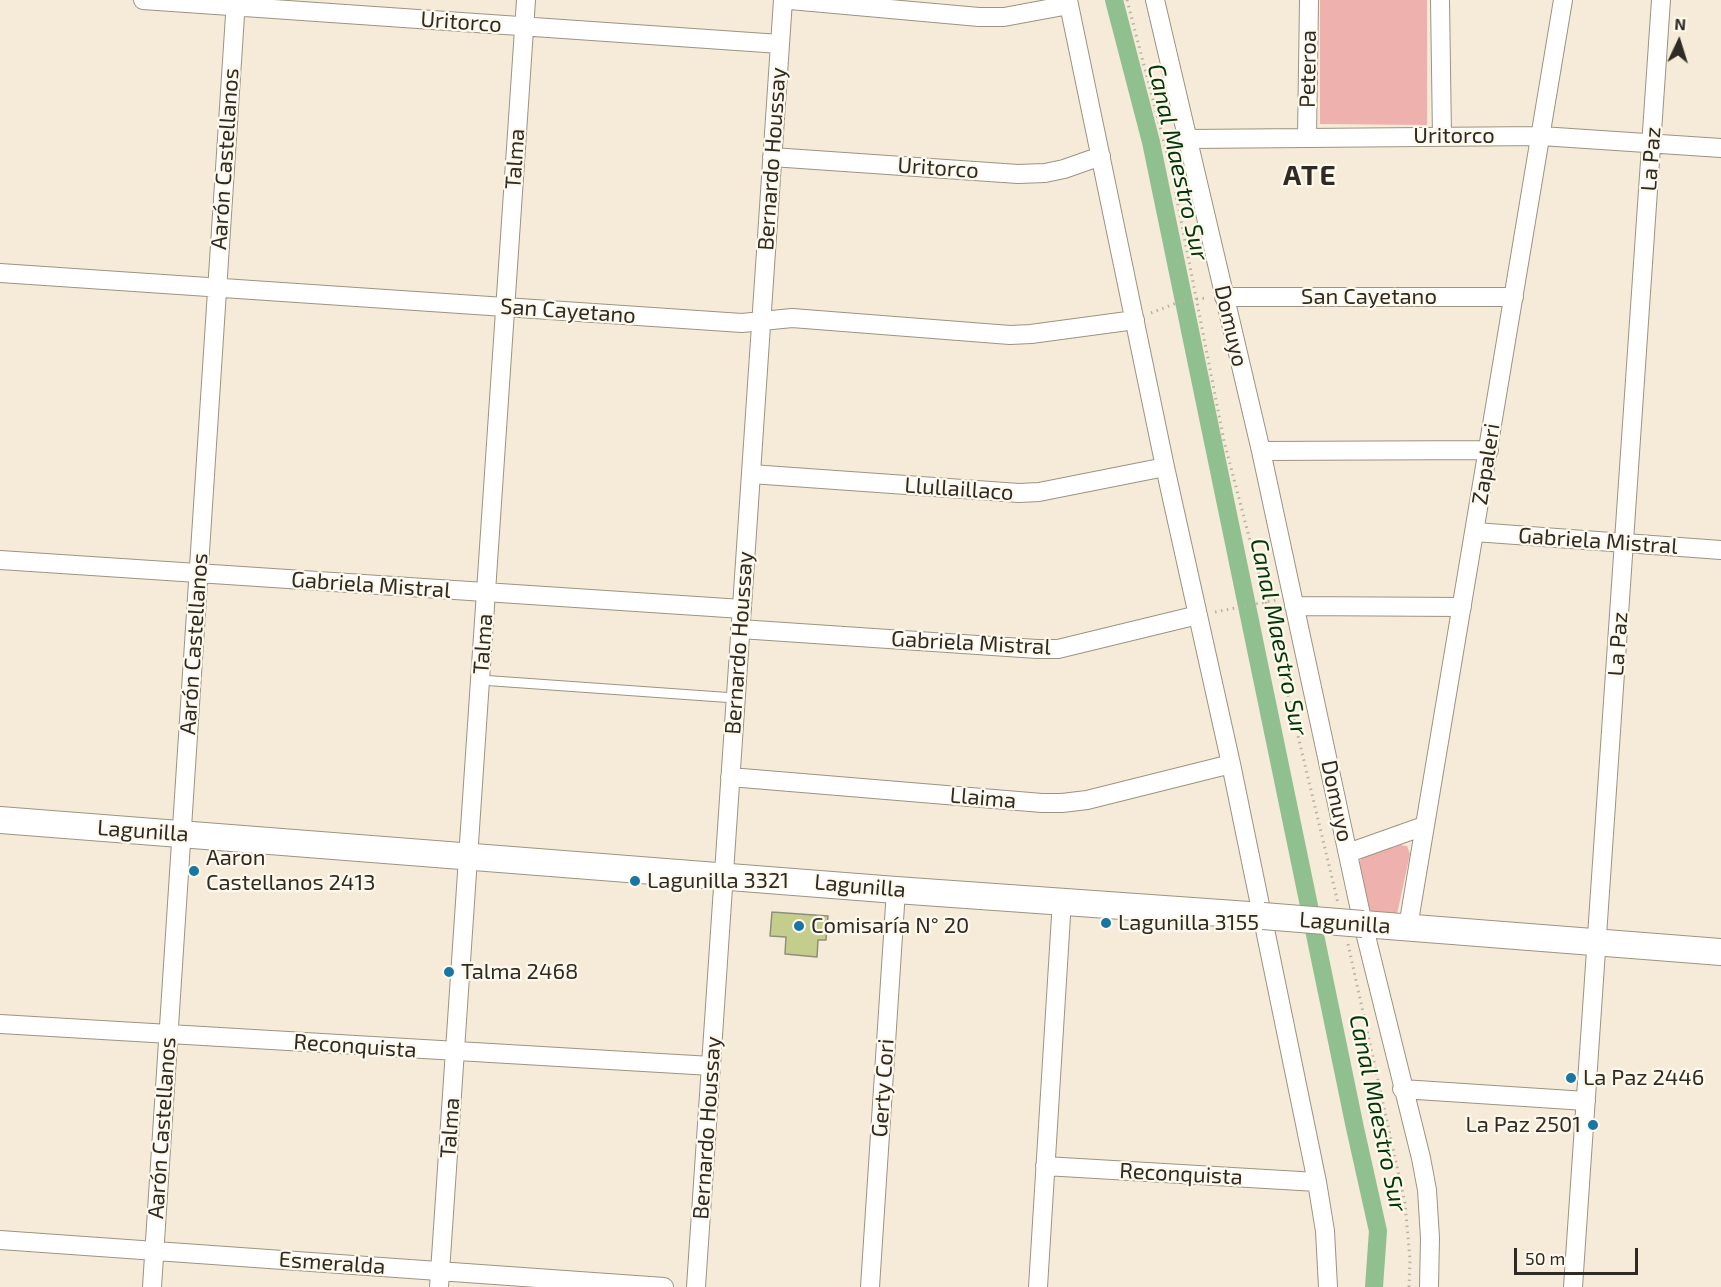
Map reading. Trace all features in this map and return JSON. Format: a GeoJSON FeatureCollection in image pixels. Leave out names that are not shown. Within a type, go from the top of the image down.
{"type":"FeatureCollection","features":[{"type":"Feature","properties":{"kind":"main road","name":"Lagunilla"},"geometry":{"type":"LineString","coordinates":[[0,820],[896,890],[1263,916],[1355,933],[1408,927],[1721,952]]}},
{"type":"Feature","properties":{"kind":"street","name":"Uritorco"},"geometry":{"type":"LineString","coordinates":[[143,0],[235,3],[780,44]]}},
{"type":"Feature","properties":{"kind":"street","name":"Talma"},"geometry":{"type":"LineString","coordinates":[[440,1279],[526,0]]}},
{"type":"Feature","properties":{"kind":"street","name":"Bernardo Houssay"},"geometry":{"type":"LineString","coordinates":[[696,1287],[722,875],[783,0]]}},
{"type":"Feature","properties":{"kind":"street"},"geometry":{"type":"LineString","coordinates":[[790,0],[979,17],[1004,17],[1069,2],[1165,467],[1263,916],[1317,1182],[1324,1231],[1328,1287]]}},
{"type":"Feature","properties":{"kind":"street","name":"Domuyo"},"geometry":{"type":"LineString","coordinates":[[1155,0],[1261,451],[1348,853],[1355,933],[1421,1158],[1427,1190],[1430,1238],[1429,1287]]}},
{"type":"Feature","properties":{"kind":"street","name":"Peteroa"},"geometry":{"type":"LineString","coordinates":[[1307,138],[1309,0]]}},
{"type":"Feature","properties":{"kind":"street"},"geometry":{"type":"LineString","coordinates":[[1440,0],[1442,137]]}},
{"type":"Feature","properties":{"kind":"street","name":"Zapaleri"},"geometry":{"type":"LineString","coordinates":[[1408,927],[1563,0]]}},
{"type":"Feature","properties":{"kind":"street","name":"La Paz"},"geometry":{"type":"LineString","coordinates":[[1573,1287],[1661,0]]}},
{"type":"Feature","properties":{"kind":"street","name":"Aarón Castellanos"},"geometry":{"type":"LineString","coordinates":[[152,1287],[235,3]]}},
{"type":"Feature","properties":{"kind":"street","name":"Uritorco"},"geometry":{"type":"LineString","coordinates":[[1188,139],[1541,136],[1721,148]]}},
{"type":"Feature","properties":{"kind":"street","name":"Uritorco"},"geometry":{"type":"LineString","coordinates":[[772,157],[1018,174],[1045,173],[1064,169],[1101,156]]}},
{"type":"Feature","properties":{"kind":"street","name":"San Cayetano"},"geometry":{"type":"LineString","coordinates":[[0,273],[742,323],[792,318],[1010,335],[1135,320]]}},
{"type":"Feature","properties":{"kind":"street","name":"San Cayetano"},"geometry":{"type":"LineString","coordinates":[[1224,297],[1514,297]]}},
{"type":"Feature","properties":{"kind":"street"},"geometry":{"type":"LineString","coordinates":[[1261,451],[1489,450]]}},
{"type":"Feature","properties":{"kind":"street","name":"Llullaillaco"},"geometry":{"type":"LineString","coordinates":[[751,474],[1019,494],[1165,467]]}},
{"type":"Feature","properties":{"kind":"street","name":"Gabriela Mistral"},"geometry":{"type":"LineString","coordinates":[[1475,532],[1721,550]]}},
{"type":"Feature","properties":{"kind":"street","name":"Gabriela Mistral"},"geometry":{"type":"LineString","coordinates":[[0,560],[742,609]]}},
{"type":"Feature","properties":{"kind":"street"},"geometry":{"type":"LineString","coordinates":[[1294,606],[1462,607]]}},
{"type":"Feature","properties":{"kind":"street","name":"Gabriela Mistral"},"geometry":{"type":"LineString","coordinates":[[740,629],[1058,649],[1198,615]]}},
{"type":"Feature","properties":{"kind":"street","name":"Llaima"},"geometry":{"type":"LineString","coordinates":[[730,777],[1062,803],[1086,800],[1231,764]]}},
{"type":"Feature","properties":{"kind":"street"},"geometry":{"type":"LineString","coordinates":[[1348,853],[1424,826]]}},
{"type":"Feature","properties":{"kind":"street","name":"Gerty Cori"},"geometry":{"type":"LineString","coordinates":[[870,1287],[896,890]]}},
{"type":"Feature","properties":{"kind":"street"},"geometry":{"type":"LineString","coordinates":[[1038,1287],[1062,900]]}},
{"type":"Feature","properties":{"kind":"street","name":"Reconquista"},"geometry":{"type":"LineString","coordinates":[[0,1024],[711,1066]]}},
{"type":"Feature","properties":{"kind":"street"},"geometry":{"type":"LineString","coordinates":[[1402,1089],[1586,1101]]}},
{"type":"Feature","properties":{"kind":"street","name":"Reconquista"},"geometry":{"type":"LineString","coordinates":[[1045,1166],[1317,1182]]}},
{"type":"Feature","properties":{"kind":"street","name":"Esmeralda"},"geometry":{"type":"LineString","coordinates":[[0,1240],[154,1251],[440,1279],[664,1287]]}},
{"type":"Feature","properties":{"kind":"lane"},"geometry":{"type":"LineString","coordinates":[[480,680],[735,698]]}},
{"type":"Feature","properties":{"kind":"path"},"geometry":{"type":"LineString","coordinates":[[1127,0],[1171,169],[1224,441],[1266,602],[1340,909]]}},
{"type":"Feature","properties":{"kind":"path"},"geometry":{"type":"LineString","coordinates":[[1135,320],[1184,300],[1224,297]]}},
{"type":"Feature","properties":{"kind":"path"},"geometry":{"type":"LineString","coordinates":[[1231,609],[1266,602]]}},
{"type":"Feature","properties":{"kind":"path"},"geometry":{"type":"LineString","coordinates":[[1355,933],[1405,1203],[1410,1260],[1409,1287]]}},
{"type":"Feature","properties":{"kind":"shaded area"},"geometry":{"type":"Polygon","coordinates":[[[1320,0],[1427,0],[1427,125],[1320,124],[1320,0]]]}},
{"type":"Feature","properties":{"kind":"shaded area"},"geometry":{"type":"Polygon","coordinates":[[[1400,845],[1407,846],[1410,854],[1397,914],[1390,918],[1369,912],[1359,862],[1362,858],[1400,845]]]}},
{"type":"Feature","properties":{"kind":"building","name":"Comisaría N° 20"},"geometry":{"type":"Polygon","coordinates":[[[772,912],[828,916],[826,940],[818,940],[817,957],[785,954],[786,937],[770,936],[772,912]]]}},
{"type":"Feature","properties":{"kind":"waterway","name":"Canal Maestro Sur"},"geometry":{"type":"LineString","coordinates":[[1114,0],[1151,142],[1378,1231],[1374,1287]]}},
{"type":"Feature","properties":{"kind":"place","name":"Aaron Castellanos 2413"},"geometry":{"type":"Point","coordinates":[194,871]}},
{"type":"Feature","properties":{"kind":"place","name":"Lagunilla 3321"},"geometry":{"type":"Point","coordinates":[635,881]}},
{"type":"Feature","properties":{"kind":"place","name":"Lagunilla 3155"},"geometry":{"type":"Point","coordinates":[1106,923]}},
{"type":"Feature","properties":{"kind":"place","name":"Comisaría N° 20"},"geometry":{"type":"Point","coordinates":[799,926]}},
{"type":"Feature","properties":{"kind":"place","name":"Talma 2468"},"geometry":{"type":"Point","coordinates":[449,972]}},
{"type":"Feature","properties":{"kind":"place","name":"La Paz 2446"},"geometry":{"type":"Point","coordinates":[1571,1078]}},
{"type":"Feature","properties":{"kind":"place","name":"La Paz 2501"},"geometry":{"type":"Point","coordinates":[1593,1125]}},
{"type":"Feature","properties":{"kind":"district","name":"ATE"},"geometry":{"type":"Point","coordinates":[1310,176]}}]}
